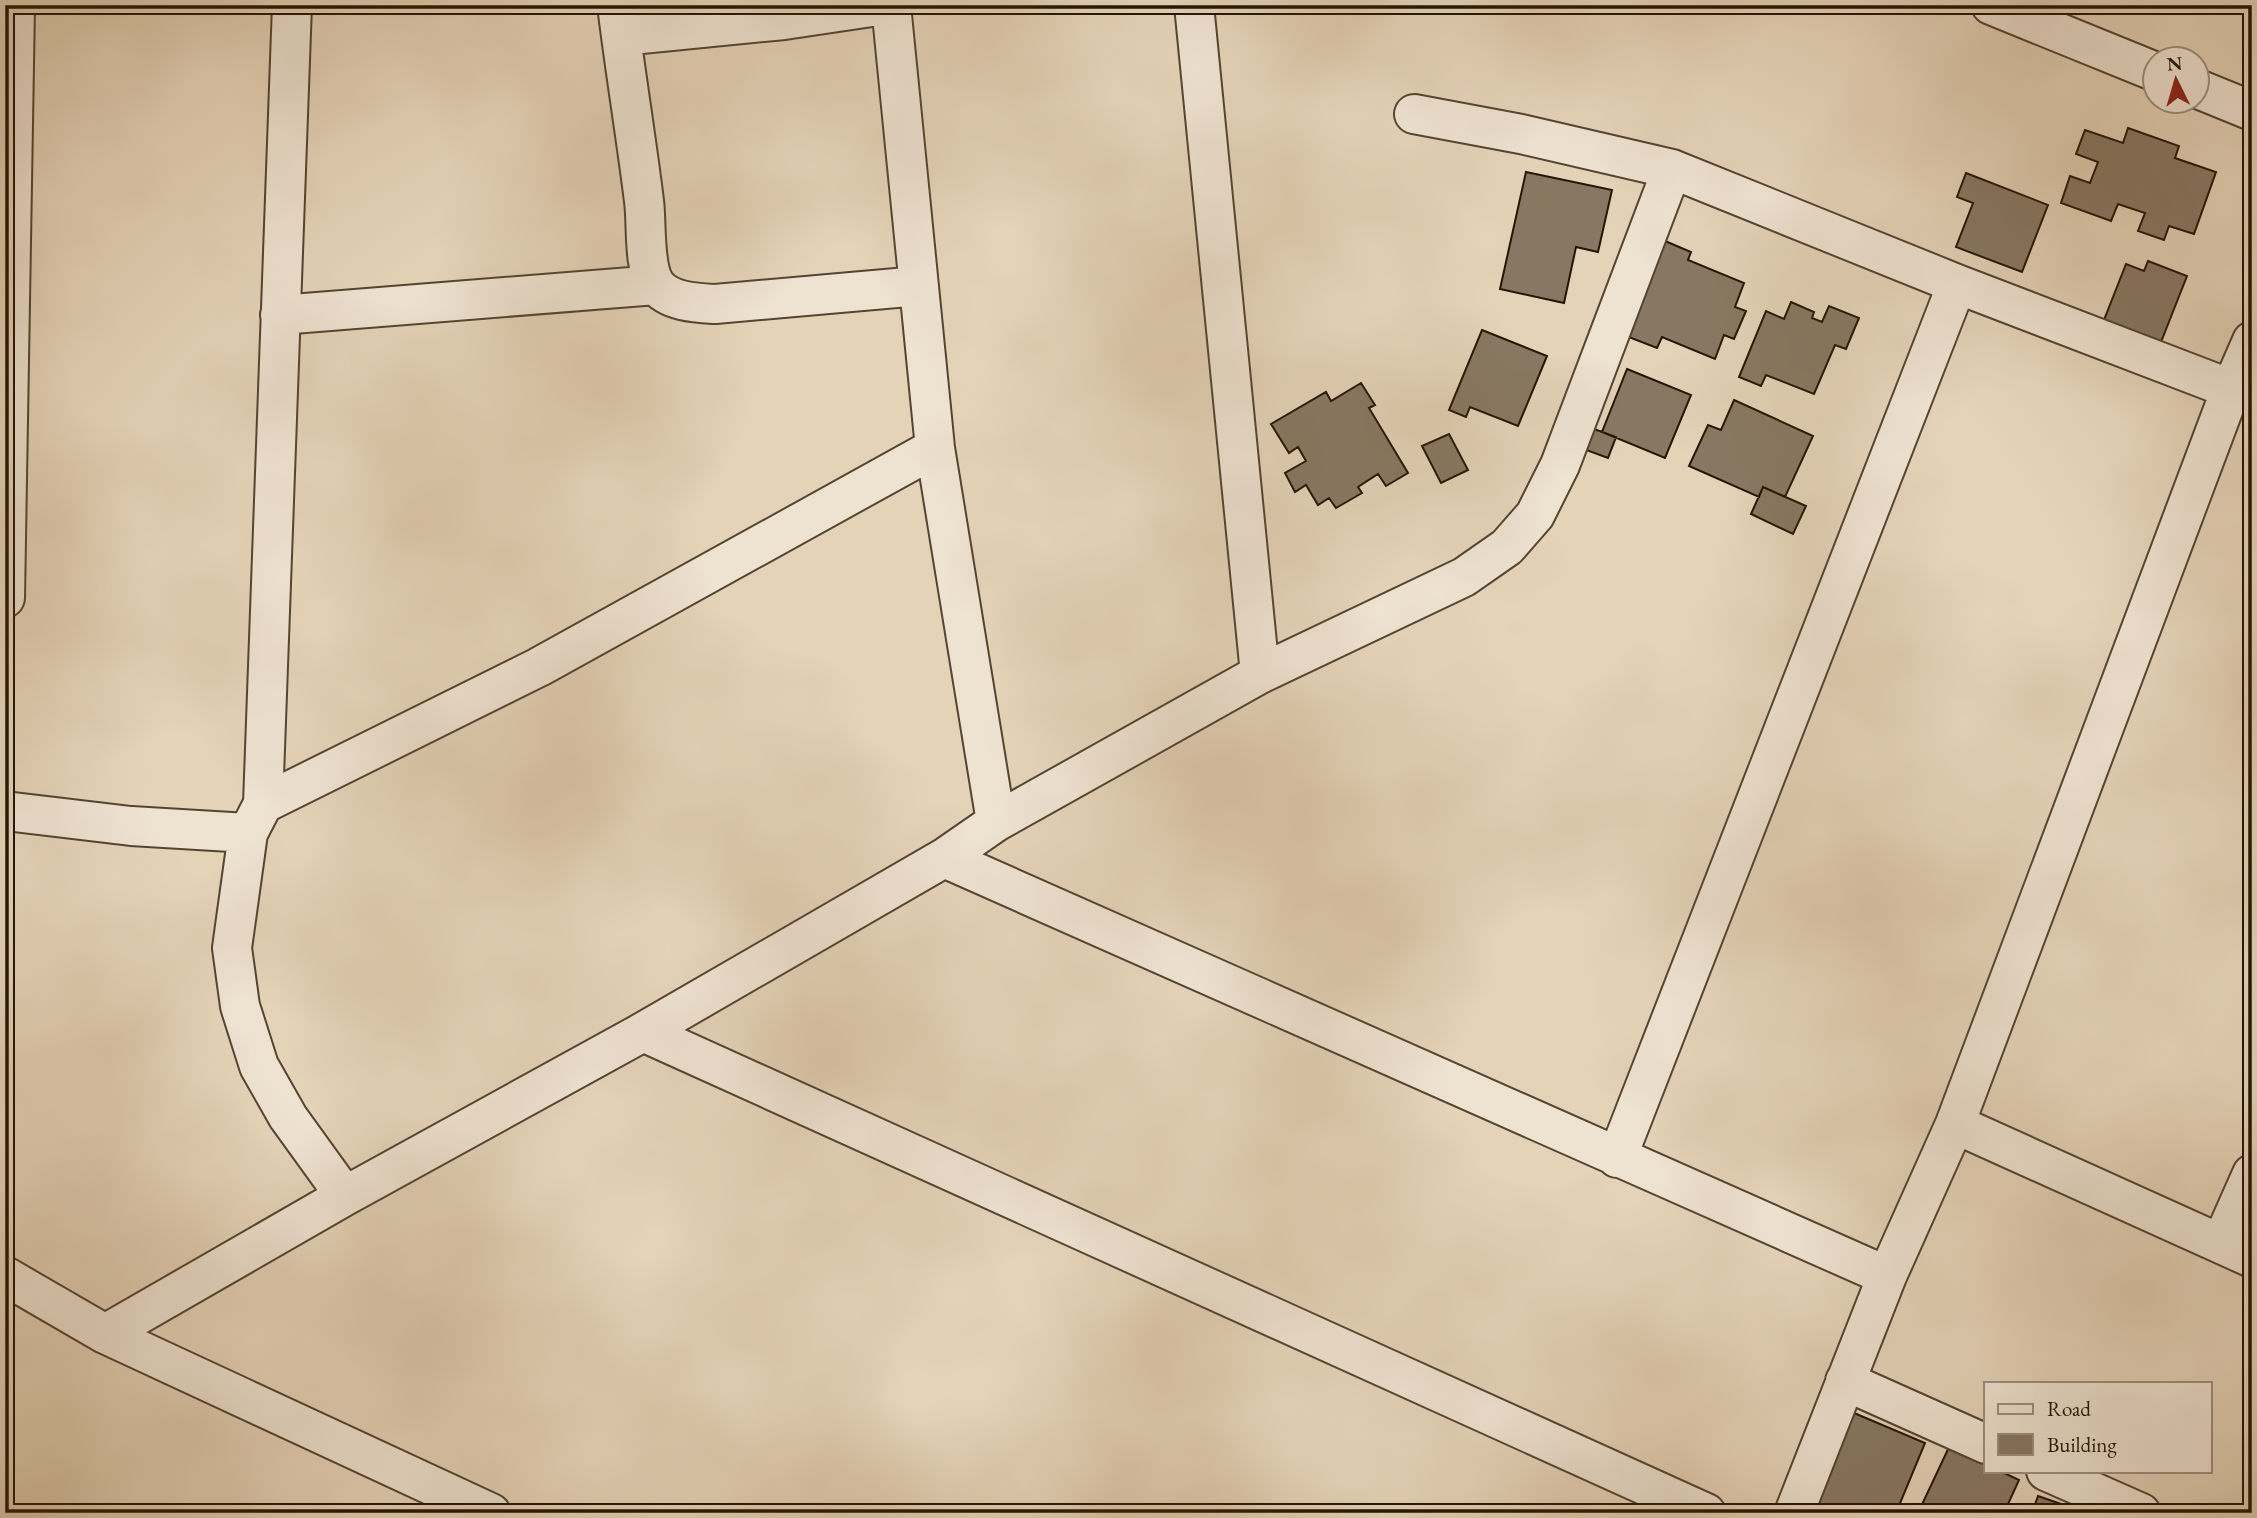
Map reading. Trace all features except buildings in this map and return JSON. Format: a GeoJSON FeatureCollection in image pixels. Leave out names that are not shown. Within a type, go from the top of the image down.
{"type":"FeatureCollection","features":[{"type":"Feature","properties":{"kind":"street"},"geometry":{"type":"LineString","coordinates":[[5,598],[15,5]]}},
{"type":"Feature","properties":{"kind":"street"},"geometry":{"type":"LineString","coordinates":[[292,5],[255,819],[232,948],[240,1006],[259,1066],[288,1117],[345,1196]]}},
{"type":"Feature","properties":{"kind":"street"},"geometry":{"type":"LineString","coordinates":[[884,5],[784,20],[619,20],[644,203],[649,264],[656,285],[688,302],[715,304],[919,286]]}},
{"type":"Feature","properties":{"kind":"street"},"geometry":{"type":"LineString","coordinates":[[891,5],[935,449],[996,822]]}},
{"type":"Feature","properties":{"kind":"street"},"geometry":{"type":"LineString","coordinates":[[1194,5],[1260,674]]}},
{"type":"Feature","properties":{"kind":"street"},"geometry":{"type":"LineString","coordinates":[[1992,5],[2142,67]]}},
{"type":"Feature","properties":{"kind":"street"},"geometry":{"type":"LineString","coordinates":[[2212,95],[2252,111]]}},
{"type":"Feature","properties":{"kind":"street"},"geometry":{"type":"LineString","coordinates":[[1414,114],[1521,134],[1672,169],[1957,285],[2231,389]]}},
{"type":"Feature","properties":{"kind":"street"},"geometry":{"type":"LineString","coordinates":[[105,1334],[345,1196],[643,1032],[944,858],[996,822],[1260,674],[1464,578],[1507,547],[1535,515],[1560,465],[1672,169]]}},
{"type":"Feature","properties":{"kind":"street"},"geometry":{"type":"LineString","coordinates":[[280,315],[656,285]]}},
{"type":"Feature","properties":{"kind":"street"},"geometry":{"type":"LineString","coordinates":[[1617,1158],[1957,285]]}},
{"type":"Feature","properties":{"kind":"street"},"geometry":{"type":"LineString","coordinates":[[1794,1513],[1887,1276],[1955,1124],[2231,389],[2252,341]]}},
{"type":"Feature","properties":{"kind":"street"},"geometry":{"type":"LineString","coordinates":[[5,811],[131,826],[255,819],[539,667],[935,449]]}},
{"type":"Feature","properties":{"kind":"street"},"geometry":{"type":"LineString","coordinates":[[944,858],[1887,1276]]}},
{"type":"Feature","properties":{"kind":"street"},"geometry":{"type":"LineString","coordinates":[[643,1032],[1706,1513]]}},
{"type":"Feature","properties":{"kind":"street"},"geometry":{"type":"LineString","coordinates":[[1955,1124],[2236,1251],[2252,1174]]}},
{"type":"Feature","properties":{"kind":"street"},"geometry":{"type":"LineString","coordinates":[[5,1276],[105,1334],[491,1513]]}},
{"type":"Feature","properties":{"kind":"street"},"geometry":{"type":"LineString","coordinates":[[1845,1381],[1984,1443]]}},
{"type":"Feature","properties":{"kind":"street"},"geometry":{"type":"LineString","coordinates":[[2048,1472],[2141,1513]]}}]}
